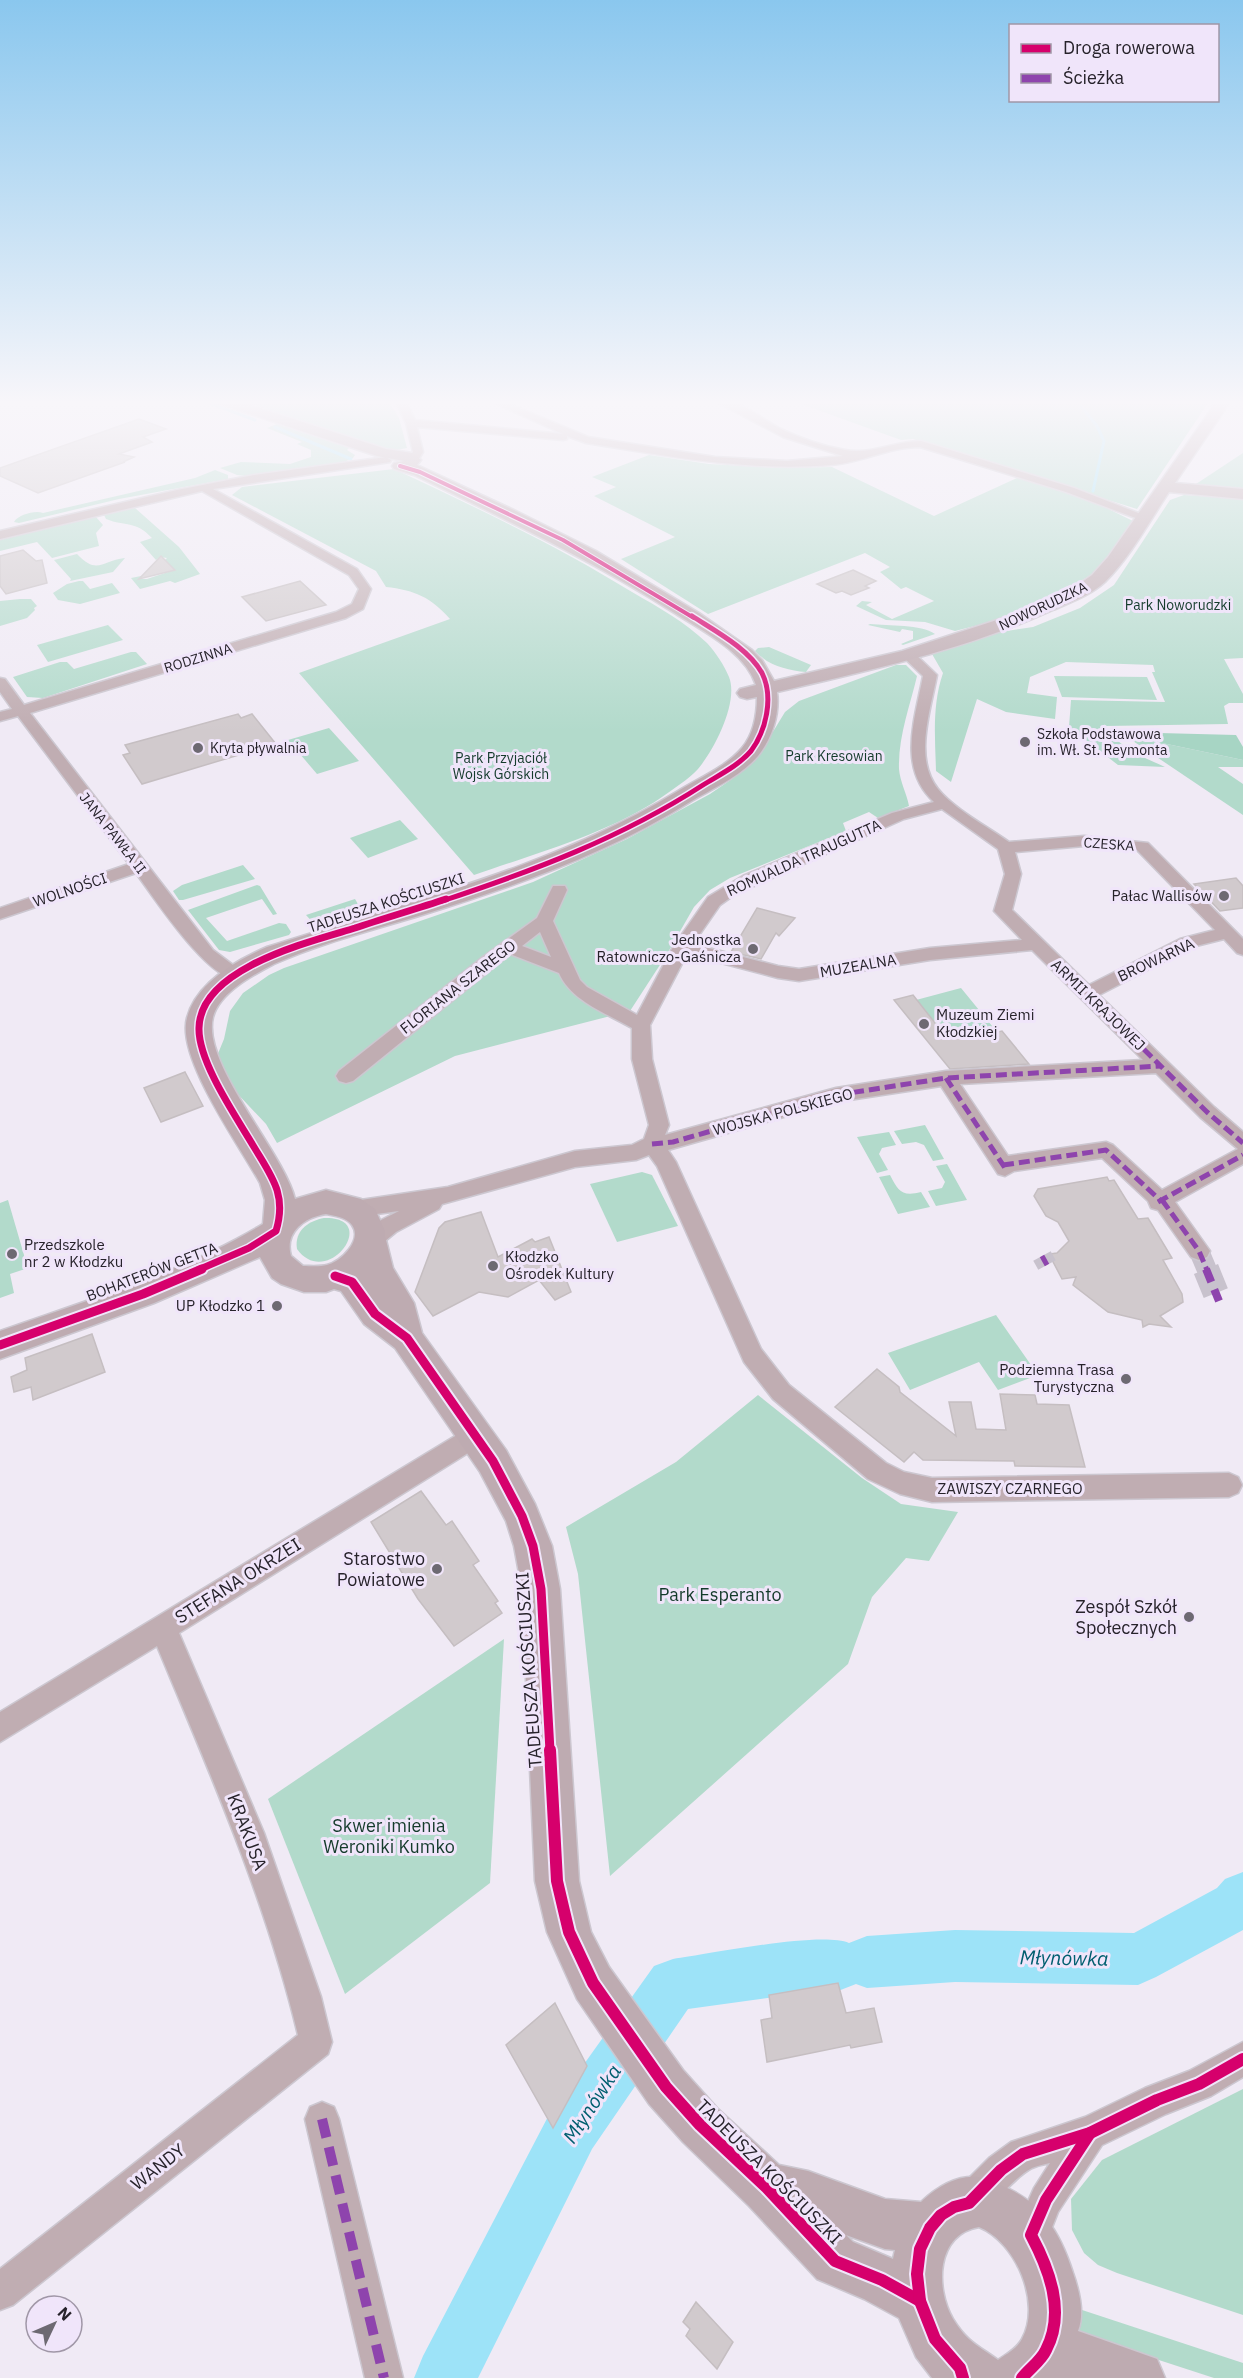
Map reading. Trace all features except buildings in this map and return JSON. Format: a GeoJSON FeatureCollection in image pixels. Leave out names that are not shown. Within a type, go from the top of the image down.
{"type":"FeatureCollection","features":[{"type":"Feature","properties":{"kind":"street"},"geometry":{"type":"LineString","coordinates":[[1,532],[98,511]]}},
{"type":"Feature","properties":{"kind":"street","name":"RODZINNA"},"geometry":{"type":"LineString","coordinates":[[0,717],[341,615],[358,606],[365,589],[353,572],[243,511]]}},
{"type":"Feature","properties":{"kind":"street"},"geometry":{"type":"LineString","coordinates":[[504,511],[591,554],[732,643],[762,673],[760,693]]}},
{"type":"Feature","properties":{"kind":"street"},"geometry":{"type":"LineString","coordinates":[[1126,511],[1145,518]]}},
{"type":"Feature","properties":{"kind":"street","name":"NOWORUDZKA"},"geometry":{"type":"LineString","coordinates":[[760,693],[790,697],[810,685],[865,673],[881,663],[1014,621],[1084,589],[1098,579],[1150,511]]}},
{"type":"Feature","properties":{"kind":"street"},"geometry":{"type":"LineString","coordinates":[[701,624],[738,667],[745,681],[760,693]]}},
{"type":"Feature","properties":{"kind":"street"},"geometry":{"type":"LineString","coordinates":[[908,655],[930,675],[918,739],[919,765],[930,790],[945,804],[1005,847]]}},
{"type":"Feature","properties":{"kind":"street"},"geometry":{"type":"LineString","coordinates":[[749,725],[781,711],[810,685],[790,673],[753,662]]}},
{"type":"Feature","properties":{"kind":"street","name":"JANA PAWŁA II"},"geometry":{"type":"LineString","coordinates":[[0,682],[207,954],[222,968],[235,975]]}},
{"type":"Feature","properties":{"kind":"street","name":"TADEUSZA KOŚCIUSZKI"},"geometry":{"type":"LineString","coordinates":[[276,1231],[282,1211],[278,1188],[213,1075],[200,1041],[200,1016],[214,997],[235,975],[276,953],[523,873],[580,851],[655,815],[743,759],[749,725],[760,693]]}},
{"type":"Feature","properties":{"kind":"street","name":"ROMUALDA TRAUGUTTA"},"geometry":{"type":"LineString","coordinates":[[652,1144],[659,1125],[642,1059],[641,1025],[682,947],[714,901],[728,891],[898,816],[945,804]]}},
{"type":"Feature","properties":{"kind":"street","name":"CZESKA"},"geometry":{"type":"LineString","coordinates":[[1005,847],[1021,848],[1084,841],[1142,846],[1243,949]]}},
{"type":"Feature","properties":{"kind":"street","name":"ARMII KRAJOWEJ"},"geometry":{"type":"LineString","coordinates":[[1005,847],[1013,874],[1003,911],[1241,1142]]}},
{"type":"Feature","properties":{"kind":"street","name":"WOLNOŚCI"},"geometry":{"type":"LineString","coordinates":[[0,914],[139,866]]}},
{"type":"Feature","properties":{"kind":"street","name":"FLORIANA SZAREGO"},"geometry":{"type":"LineString","coordinates":[[346,1076],[544,921],[559,890]]}},
{"type":"Feature","properties":{"kind":"street"},"geometry":{"type":"LineString","coordinates":[[544,921],[572,983],[581,991],[641,1025]]}},
{"type":"Feature","properties":{"kind":"street","name":"BROWARNA"},"geometry":{"type":"LineString","coordinates":[[1087,993],[1186,943],[1227,933]]}},
{"type":"Feature","properties":{"kind":"street","name":"MUZEALNA"},"geometry":{"type":"LineString","coordinates":[[682,947],[788,974],[810,975],[930,954],[1035,944]]}},
{"type":"Feature","properties":{"kind":"street"},"geometry":{"type":"LineString","coordinates":[[509,947],[565,969]]}},
{"type":"Feature","properties":{"kind":"street","name":"WOJSKA POLSKIEGO"},"geometry":{"type":"LineString","coordinates":[[354,1209],[448,1195],[575,1159],[636,1152],[652,1144],[673,1142],[836,1095],[946,1078],[1161,1066]]}},
{"type":"Feature","properties":{"kind":"street"},"geometry":{"type":"LineString","coordinates":[[946,1078],[1004,1167],[1106,1150],[1161,1201],[1199,1251]]}},
{"type":"Feature","properties":{"kind":"street"},"geometry":{"type":"LineString","coordinates":[[1161,1201],[1241,1142]]}},
{"type":"Feature","properties":{"kind":"street","name":"ZAWISZY CZARNEGO"},"geometry":{"type":"LineString","coordinates":[[652,1144],[666,1162],[752,1354],[763,1371],[781,1392],[877,1471],[900,1483],[932,1490],[1229,1485]]}},
{"type":"Feature","properties":{"kind":"street"},"geometry":{"type":"LineString","coordinates":[[278,1188],[295,1198],[318,1204]]}},
{"type":"Feature","properties":{"kind":"street","name":"WOJSKA POLSKIEGO"},"geometry":{"type":"LineString","coordinates":[[371,1240],[388,1226],[448,1195]]}},
{"type":"Feature","properties":{"kind":"street"},"geometry":{"type":"LineString","coordinates":[[338,1203],[354,1209],[365,1218],[369,1225],[371,1240],[364,1256],[357,1264],[335,1276],[313,1280],[290,1274],[278,1263],[273,1251],[276,1231],[291,1215],[302,1208],[318,1204],[338,1203]]}},
{"type":"Feature","properties":{"kind":"street","name":"BOHATERÓW GETTA"},"geometry":{"type":"LineString","coordinates":[[0,1345],[143,1294],[260,1243],[276,1231]]}},
{"type":"Feature","properties":{"kind":"street","name":"TADEUSZA KOŚCIUSZKI"},"geometry":{"type":"LineString","coordinates":[[371,1240],[378,1271],[399,1303],[407,1338]]}},
{"type":"Feature","properties":{"kind":"street"},"geometry":{"type":"LineString","coordinates":[[143,1294],[278,1263]]}},
{"type":"Feature","properties":{"kind":"street","name":"TADEUSZA KOŚCIUSZKI"},"geometry":{"type":"LineString","coordinates":[[335,1276],[352,1282],[375,1314],[407,1338],[475,1435],[509,1489],[533,1546],[542,1589],[557,1881],[569,1932],[593,1983],[666,2087],[700,2125],[767,2188],[835,2261],[882,2280],[920,2301]]}},
{"type":"Feature","properties":{"kind":"street","name":"STEFANA OKRZEI"},"geometry":{"type":"LineString","coordinates":[[0,1728],[475,1435]]}},
{"type":"Feature","properties":{"kind":"street","name":"KRAKUSA"},"geometry":{"type":"LineString","coordinates":[[163,1628],[249,1833],[305,1997],[316,2042]]}},
{"type":"Feature","properties":{"kind":"street","name":"WANDY"},"geometry":{"type":"LineString","coordinates":[[0,2292],[316,2042]]}},
{"type":"Feature","properties":{"kind":"street"},"geometry":{"type":"LineString","coordinates":[[1138,2378],[1001,2372],[935,2339],[920,2301],[918,2266],[921,2249],[949,2215],[1023,2154],[1090,2133],[1157,2100],[1199,2084],[1243,2059]]}},
{"type":"Feature","properties":{"kind":"street"},"geometry":{"type":"LineString","coordinates":[[322,2119],[384,2378]]}},
{"type":"Feature","properties":{"kind":"street"},"geometry":{"type":"LineString","coordinates":[[1030,2235],[1046,2200],[1090,2133]]}},
{"type":"Feature","properties":{"kind":"street","name":"TADEUSZA KOŚCIUSZKI"},"geometry":{"type":"LineString","coordinates":[[767,2188],[808,2196],[885,2224],[949,2215]]}},
{"type":"Feature","properties":{"kind":"street"},"geometry":{"type":"LineString","coordinates":[[949,2215],[990,2205],[1012,2217],[1030,2235],[1050,2276],[1055,2300],[1054,2325],[1001,2372]]}},
{"type":"Feature","properties":{"kind":"green space"},"geometry":{"type":"Polygon","coordinates":[[[69,511],[19,523],[14,522],[27,514],[69,511]]]}},
{"type":"Feature","properties":{"kind":"green space"},"geometry":{"type":"Polygon","coordinates":[[[122,511],[138,511],[179,547],[200,574],[175,583],[170,581],[140,589],[131,578],[141,576],[141,579],[147,579],[174,570],[165,560],[167,558],[160,557],[156,560],[140,542],[152,538],[146,532],[135,526],[106,519],[104,515],[122,511]]]}},
{"type":"Feature","properties":{"kind":"green space","name":"Park Przyjaciół Wojsk Górskich"},"geometry":{"type":"Polygon","coordinates":[[[262,511],[483,511],[545,542],[671,615],[707,643],[720,659],[729,677],[731,699],[723,725],[711,750],[698,769],[686,780],[641,810],[571,842],[474,875],[299,673],[450,619],[436,605],[421,596],[405,590],[386,587],[376,571],[262,511]]]}},
{"type":"Feature","properties":{"kind":"green space"},"geometry":{"type":"Polygon","coordinates":[[[624,511],[924,511],[934,516],[945,511],[1112,511],[1133,521],[1112,553],[1091,575],[1014,616],[955,631],[925,622],[886,620],[856,606],[862,601],[872,602],[866,605],[892,619],[934,601],[906,587],[901,589],[880,572],[890,567],[865,553],[708,614],[621,559],[675,537],[624,511]]]}},
{"type":"Feature","properties":{"kind":"green space","name":"Park Noworudzki"},"geometry":{"type":"Polygon","coordinates":[[[1163,511],[1243,511],[1243,658],[1224,659],[1243,694],[1243,703],[1229,703],[1224,706],[1228,724],[1106,726],[1104,724],[1122,744],[1165,767],[1118,765],[1069,727],[1071,700],[1165,702],[1152,672],[1155,672],[1153,665],[1066,662],[1030,677],[1027,693],[1057,697],[1055,719],[1006,712],[977,699],[951,782],[936,771],[936,709],[943,673],[932,654],[1000,632],[1033,627],[1080,608],[1114,585],[1163,511]]]}},
{"type":"Feature","properties":{"kind":"green space"},"geometry":{"type":"Polygon","coordinates":[[[96,517],[103,525],[96,533],[99,546],[52,558],[37,542],[0,551],[0,540],[96,517]]]}},
{"type":"Feature","properties":{"kind":"green space"},"geometry":{"type":"Polygon","coordinates":[[[77,554],[84,561],[95,565],[125,558],[113,572],[70,581],[71,579],[54,560],[77,554]]]}},
{"type":"Feature","properties":{"kind":"green space"},"geometry":{"type":"Polygon","coordinates":[[[83,581],[90,589],[112,583],[120,593],[80,604],[58,600],[53,593],[67,584],[83,581]]]}},
{"type":"Feature","properties":{"kind":"green space"},"geometry":{"type":"Polygon","coordinates":[[[31,599],[37,606],[35,610],[27,618],[0,626],[0,601],[31,599]]]}},
{"type":"Feature","properties":{"kind":"green space"},"geometry":{"type":"Polygon","coordinates":[[[108,625],[123,640],[48,662],[37,645],[108,625]]]}},
{"type":"Feature","properties":{"kind":"green space"},"geometry":{"type":"Polygon","coordinates":[[[868,625],[922,628],[935,634],[903,645],[901,644],[913,639],[913,631],[902,629],[900,632],[868,625]]]}},
{"type":"Feature","properties":{"kind":"green space"},"geometry":{"type":"Polygon","coordinates":[[[769,647],[811,665],[806,672],[785,668],[772,664],[755,651],[758,648],[769,647]]]}},
{"type":"Feature","properties":{"kind":"green space"},"geometry":{"type":"Polygon","coordinates":[[[136,652],[147,664],[43,698],[27,697],[13,677],[60,662],[67,662],[74,669],[136,652]]]}},
{"type":"Feature","properties":{"kind":"green space","name":"Park Kresowian"},"geometry":{"type":"Polygon","coordinates":[[[896,665],[906,665],[917,676],[902,733],[899,757],[900,774],[909,806],[878,818],[869,812],[843,823],[846,831],[730,878],[710,890],[694,907],[630,1011],[455,1056],[277,1143],[266,1124],[233,1089],[217,1056],[224,1039],[230,1011],[243,993],[269,975],[533,882],[627,839],[710,794],[732,779],[760,753],[785,712],[799,701],[896,665]]]}},
{"type":"Feature","properties":{"kind":"green space"},"geometry":{"type":"Polygon","coordinates":[[[1054,676],[1147,677],[1157,700],[1062,697],[1054,676]]]}},
{"type":"Feature","properties":{"kind":"green space"},"geometry":{"type":"Polygon","coordinates":[[[329,728],[359,761],[317,774],[288,740],[329,728]]]}},
{"type":"Feature","properties":{"kind":"green space"},"geometry":{"type":"Polygon","coordinates":[[[1121,732],[1236,735],[1243,747],[1243,760],[1124,735],[1121,732]]]}},
{"type":"Feature","properties":{"kind":"green space"},"geometry":{"type":"Polygon","coordinates":[[[1124,735],[1243,760],[1243,767],[1218,767],[1243,784],[1243,815],[1124,735]]]}},
{"type":"Feature","properties":{"kind":"green space"},"geometry":{"type":"Polygon","coordinates":[[[400,820],[418,839],[368,858],[350,838],[400,820]]]}},
{"type":"Feature","properties":{"kind":"green space"},"geometry":{"type":"Polygon","coordinates":[[[243,865],[255,879],[183,900],[179,900],[173,891],[182,885],[243,865]]]}},
{"type":"Feature","properties":{"kind":"green space"},"geometry":{"type":"Polygon","coordinates":[[[257,885],[260,886],[277,914],[273,915],[262,899],[206,918],[227,941],[279,923],[286,924],[291,932],[289,935],[230,952],[219,950],[188,910],[257,885]]]}},
{"type":"Feature","properties":{"kind":"green space"},"geometry":{"type":"Polygon","coordinates":[[[355,899],[362,911],[316,926],[306,915],[355,899]]]}},
{"type":"Feature","properties":{"kind":"green space"},"geometry":{"type":"Polygon","coordinates":[[[961,988],[997,1032],[965,1039],[957,1029],[943,1033],[916,1000],[961,988]]]}},
{"type":"Feature","properties":{"kind":"green space"},"geometry":{"type":"Polygon","coordinates":[[[925,1125],[944,1159],[933,1161],[924,1145],[916,1142],[902,1144],[894,1131],[925,1125]]]}},
{"type":"Feature","properties":{"kind":"green space"},"geometry":{"type":"Polygon","coordinates":[[[889,1132],[896,1145],[882,1148],[879,1154],[888,1170],[877,1173],[857,1137],[889,1132]]]}},
{"type":"Feature","properties":{"kind":"green space"},"geometry":{"type":"Polygon","coordinates":[[[947,1164],[967,1200],[936,1206],[928,1191],[942,1188],[945,1182],[936,1166],[947,1164]]]}},
{"type":"Feature","properties":{"kind":"green space"},"geometry":{"type":"Polygon","coordinates":[[[642,1172],[652,1175],[678,1226],[617,1242],[590,1184],[642,1172]]]}},
{"type":"Feature","properties":{"kind":"green space"},"geometry":{"type":"Polygon","coordinates":[[[890,1175],[901,1191],[909,1194],[921,1192],[930,1207],[898,1214],[879,1177],[890,1175]]]}},
{"type":"Feature","properties":{"kind":"green space"},"geometry":{"type":"Polygon","coordinates":[[[8,1200],[24,1255],[25,1269],[10,1274],[14,1293],[0,1298],[0,1203],[8,1200]]]}},
{"type":"Feature","properties":{"kind":"green space"},"geometry":{"type":"Polygon","coordinates":[[[324,1218],[341,1220],[348,1228],[349,1238],[344,1248],[334,1257],[322,1262],[309,1260],[297,1249],[298,1237],[308,1224],[324,1218]]]}},
{"type":"Feature","properties":{"kind":"green space"},"geometry":{"type":"Polygon","coordinates":[[[996,1315],[1038,1375],[998,1390],[979,1362],[910,1390],[888,1353],[996,1315]]]}},
{"type":"Feature","properties":{"kind":"green space","name":"Park Esperanto"},"geometry":{"type":"Polygon","coordinates":[[[758,1395],[862,1478],[901,1504],[958,1512],[929,1561],[906,1558],[872,1597],[848,1664],[610,1876],[578,1574],[566,1527],[676,1462],[758,1395]]]}},
{"type":"Feature","properties":{"kind":"green space","name":"Skwer imienia Weroniki Kumko"},"geometry":{"type":"Polygon","coordinates":[[[504,1639],[490,1883],[345,1994],[268,1799],[504,1639]]]}},
{"type":"Feature","properties":{"kind":"green space"},"geometry":{"type":"Polygon","coordinates":[[[1243,2089],[1243,2315],[1117,2273],[1098,2265],[1084,2253],[1072,2230],[1071,2199],[1102,2160],[1243,2089]]]}},
{"type":"Feature","properties":{"kind":"green space"},"geometry":{"type":"Polygon","coordinates":[[[1073,2307],[1243,2363],[1243,2378],[1214,2378],[1076,2333],[1073,2307]]]}},
{"type":"Feature","properties":{"kind":"waterway","name":"Młynówka"},"geometry":{"type":"LineString","coordinates":[[867,1962],[955,1956],[1138,1959],[1235,1906],[1243,1897]]}},
{"type":"Feature","properties":{"kind":"waterway","name":"Młynówka"},"geometry":{"type":"LineString","coordinates":[[445,2378],[572,2129],[673,1985],[804,1967],[838,1965]]}},
{"type":"Feature","properties":{"kind":"tunnel"},"geometry":{"type":"LineString","coordinates":[[1199,1251],[1207,1270]]}},
{"type":"Feature","properties":{"kind":"tunnel"},"geometry":{"type":"LineString","coordinates":[[1042,1256],[1047,1265]]}},
{"type":"Feature","properties":{"kind":"tunnel"},"geometry":{"type":"LineString","coordinates":[[1206,1269],[1219,1301]]}},
{"type":"Feature","properties":{"kind":"marked path"},"geometry":{"type":"LineString","coordinates":[[1087,993],[1207,1112],[1243,1143]]}},
{"type":"Feature","properties":{"kind":"marked path"},"geometry":{"type":"LineString","coordinates":[[652,1144],[673,1142],[836,1095],[946,1078],[1161,1066]]}},
{"type":"Feature","properties":{"kind":"marked path"},"geometry":{"type":"LineString","coordinates":[[946,1078],[1005,1168]]}},
{"type":"Feature","properties":{"kind":"marked path"},"geometry":{"type":"LineString","coordinates":[[1003,1165],[1106,1150],[1161,1201]]}},
{"type":"Feature","properties":{"kind":"marked path"},"geometry":{"type":"LineString","coordinates":[[1158,1202],[1243,1155]]}},
{"type":"Feature","properties":{"kind":"marked path"},"geometry":{"type":"LineString","coordinates":[[1162,1200],[1199,1251],[1219,1301]]}},
{"type":"Feature","properties":{"kind":"marked path"},"geometry":{"type":"LineString","coordinates":[[1042,1256],[1047,1265]]}},
{"type":"Feature","properties":{"kind":"marked path"},"geometry":{"type":"LineString","coordinates":[[322,2119],[384,2378]]}},
{"type":"Feature","properties":{"kind":"cycle path"},"geometry":{"type":"LineString","coordinates":[[0,1345],[143,1294],[249,1248],[276,1231],[280,1219],[281,1200],[275,1183],[219,1087],[202,1048],[199,1031],[200,1017],[205,1006],[212,996],[232,978],[276,953],[494,884],[600,842],[651,817],[733,767],[757,742],[767,708],[766,685],[762,674],[746,654],[644,586],[563,540],[504,511]]}},
{"type":"Feature","properties":{"kind":"cycle path"},"geometry":{"type":"LineString","coordinates":[[335,1276],[352,1282],[375,1314],[407,1338],[493,1461],[522,1516],[533,1546],[541,1589],[557,1881],[569,1932],[593,1983],[666,2087],[700,2125],[767,2188],[835,2261],[882,2280],[920,2301]]}},
{"type":"Feature","properties":{"kind":"cycle path"},"geometry":{"type":"LineString","coordinates":[[963,2378],[960,2368],[935,2339],[920,2301],[917,2274],[920,2249],[930,2228],[941,2215],[954,2207],[969,2203],[1001,2170],[1023,2154],[1090,2133],[1157,2100],[1199,2084],[1243,2059]]}},
{"type":"Feature","properties":{"kind":"cycle path"},"geometry":{"type":"LineString","coordinates":[[1022,2378],[1046,2351],[1053,2332],[1055,2317],[1055,2303],[1049,2275],[1031,2235],[1046,2200],[1090,2133]]}},
{"type":"Feature","properties":{"kind":"place","name":"Szkoła Podstawowa im. Wł. St. Reymonta"},"geometry":{"type":"Point","coordinates":[1025,742]}},
{"type":"Feature","properties":{"kind":"place","name":"Kryta pływalnia"},"geometry":{"type":"Point","coordinates":[198,748]}},
{"type":"Feature","properties":{"kind":"place","name":"Pałac Wallisów"},"geometry":{"type":"Point","coordinates":[1224,896]}},
{"type":"Feature","properties":{"kind":"place","name":"Jednostka Ratowniczo-Gaśnicza"},"geometry":{"type":"Point","coordinates":[753,949]}},
{"type":"Feature","properties":{"kind":"place","name":"Muzeum Ziemi Kłodzkiej"},"geometry":{"type":"Point","coordinates":[924,1024]}},
{"type":"Feature","properties":{"kind":"place","name":"Przedszkole nr 2 w Kłodzku"},"geometry":{"type":"Point","coordinates":[12,1254]}},
{"type":"Feature","properties":{"kind":"place","name":"Kłodzko Ośrodek Kultury"},"geometry":{"type":"Point","coordinates":[493,1266]}},
{"type":"Feature","properties":{"kind":"place","name":"UP Kłodzko 1"},"geometry":{"type":"Point","coordinates":[277,1306]}},
{"type":"Feature","properties":{"kind":"place","name":"Podziemna Trasa Turystyczna"},"geometry":{"type":"Point","coordinates":[1126,1379]}},
{"type":"Feature","properties":{"kind":"place","name":"Starostwo Powiatowe"},"geometry":{"type":"Point","coordinates":[437,1569]}},
{"type":"Feature","properties":{"kind":"place","name":"Zespół Szkół Społecznych"},"geometry":{"type":"Point","coordinates":[1189,1617]}}]}
